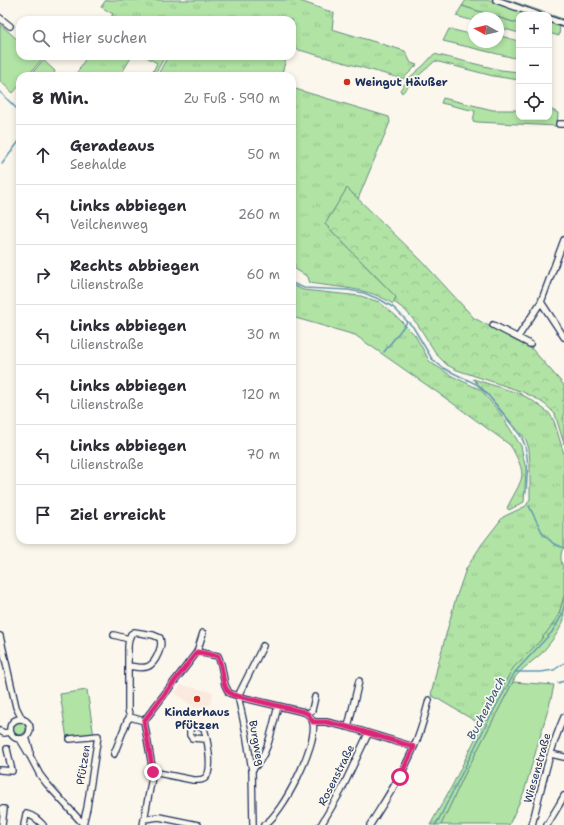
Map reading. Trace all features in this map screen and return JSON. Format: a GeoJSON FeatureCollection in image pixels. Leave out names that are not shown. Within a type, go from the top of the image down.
{"type":"FeatureCollection","features":[{"type":"Feature","properties":{"kind":"street"},"geometry":{"type":"LineString","coordinates":[[496,0],[530,12]]}},
{"type":"Feature","properties":{"kind":"street"},"geometry":{"type":"LineString","coordinates":[[0,18],[10,26]]}},
{"type":"Feature","properties":{"kind":"street"},"geometry":{"type":"LineString","coordinates":[[552,20],[564,24]]}},
{"type":"Feature","properties":{"kind":"street"},"geometry":{"type":"LineString","coordinates":[[518,337],[541,302],[564,240]]}},
{"type":"Feature","properties":{"kind":"street"},"geometry":{"type":"LineString","coordinates":[[541,302],[564,337]]}},
{"type":"Feature","properties":{"kind":"street"},"geometry":{"type":"LineString","coordinates":[[493,325],[530,344]]}},
{"type":"Feature","properties":{"kind":"street"},"geometry":{"type":"LineString","coordinates":[[128,666],[138,668],[152,665],[161,644],[160,638],[145,633],[134,632],[131,634],[129,639],[128,646],[128,666],[128,710],[130,717]]}},
{"type":"Feature","properties":{"kind":"street"},"geometry":{"type":"LineString","coordinates":[[198,825],[158,817],[143,822],[153,772],[144,721],[197,652],[203,633]]}},
{"type":"Feature","properties":{"kind":"street"},"geometry":{"type":"LineString","coordinates":[[114,634],[129,639]]}},
{"type":"Feature","properties":{"kind":"street"},"geometry":{"type":"LineString","coordinates":[[0,636],[16,707],[22,719]]}},
{"type":"Feature","properties":{"kind":"street"},"geometry":{"type":"LineString","coordinates":[[238,696],[263,646]]}},
{"type":"Feature","properties":{"kind":"street"},"geometry":{"type":"LineString","coordinates":[[197,652],[218,656],[225,685],[229,693],[304,712],[308,714],[313,722],[314,728],[301,772],[274,816],[264,825]]}},
{"type":"Feature","properties":{"kind":"street"},"geometry":{"type":"LineString","coordinates":[[348,727],[360,681]]}},
{"type":"Feature","properties":{"kind":"street","name":"Burgweg"},"geometry":{"type":"LineString","coordinates":[[238,696],[252,770],[253,825]]}},
{"type":"Feature","properties":{"kind":"street"},"geometry":{"type":"LineString","coordinates":[[308,714],[312,710],[315,697]]}},
{"type":"Feature","properties":{"kind":"street"},"geometry":{"type":"LineString","coordinates":[[370,825],[400,777],[421,729],[429,700]]}},
{"type":"Feature","properties":{"kind":"street"},"geometry":{"type":"LineString","coordinates":[[252,770],[264,754],[278,706]]}},
{"type":"Feature","properties":{"kind":"street"},"geometry":{"type":"LineString","coordinates":[[16,707],[15,720],[10,729],[13,736],[23,738]]}},
{"type":"Feature","properties":{"kind":"street"},"geometry":{"type":"LineString","coordinates":[[130,717],[144,721]]}},
{"type":"Feature","properties":{"kind":"street"},"geometry":{"type":"LineString","coordinates":[[114,754],[130,717]]}},
{"type":"Feature","properties":{"kind":"street","name":"Wiesenstraße"},"geometry":{"type":"LineString","coordinates":[[532,825],[551,754],[564,717]]}},
{"type":"Feature","properties":{"kind":"street"},"geometry":{"type":"LineString","coordinates":[[15,720],[26,720],[30,726],[30,731],[23,738]]}},
{"type":"Feature","properties":{"kind":"street"},"geometry":{"type":"LineString","coordinates":[[313,722],[326,722],[348,727],[414,747]]}},
{"type":"Feature","properties":{"kind":"street"},"geometry":{"type":"LineString","coordinates":[[0,730],[4,727],[10,729]]}},
{"type":"Feature","properties":{"kind":"street","name":"Rosenstraße"},"geometry":{"type":"LineString","coordinates":[[321,825],[341,791],[368,734]]}},
{"type":"Feature","properties":{"kind":"street","name":"Pfützen"},"geometry":{"type":"LineString","coordinates":[[70,739],[98,736],[84,824]]}},
{"type":"Feature","properties":{"kind":"street"},"geometry":{"type":"LineString","coordinates":[[23,738],[40,775],[84,824]]}},
{"type":"Feature","properties":{"kind":"street"},"geometry":{"type":"LineString","coordinates":[[153,772],[192,780],[204,779],[208,773],[210,762],[206,739]]}},
{"type":"Feature","properties":{"kind":"street"},"geometry":{"type":"LineString","coordinates":[[0,770],[12,771],[7,749]]}},
{"type":"Feature","properties":{"kind":"street"},"geometry":{"type":"LineString","coordinates":[[551,754],[564,757]]}},
{"type":"Feature","properties":{"kind":"street"},"geometry":{"type":"LineString","coordinates":[[547,825],[564,796]]}},
{"type":"Feature","properties":{"kind":"street"},"geometry":{"type":"LineString","coordinates":[[0,809],[4,809],[2,825]]}},
{"type":"Feature","properties":{"kind":"street"},"geometry":{"type":"LineString","coordinates":[[24,825],[26,814],[36,818],[43,825]]}},
{"type":"Feature","properties":{"kind":"shaded area","name":"Kinderhaus Pfützen"},"geometry":{"type":"Polygon","coordinates":[[[181,685],[213,692],[210,705],[195,708],[175,693],[181,685]]]}},
{"type":"Feature","properties":{"kind":"green space"},"geometry":{"type":"Polygon","coordinates":[[[106,0],[297,0],[334,13],[332,29],[405,51],[411,63],[417,65],[403,79],[296,49],[296,16],[112,16],[113,14],[101,7],[106,0]]]}},
{"type":"Feature","properties":{"kind":"green space"},"geometry":{"type":"Polygon","coordinates":[[[466,0],[492,0],[525,12],[516,12],[516,23],[504,19],[504,12],[481,12],[462,6],[466,0]]]}},
{"type":"Feature","properties":{"kind":"green space"},"geometry":{"type":"Polygon","coordinates":[[[505,0],[509,0],[543,12],[537,12],[505,0]]]}},
{"type":"Feature","properties":{"kind":"green space"},"geometry":{"type":"Polygon","coordinates":[[[462,6],[481,12],[468,12],[468,19],[456,16],[462,6]]]}},
{"type":"Feature","properties":{"kind":"green space"},"geometry":{"type":"Polygon","coordinates":[[[552,15],[563,19],[562,21],[552,18],[552,15]]]}},
{"type":"Feature","properties":{"kind":"green space"},"geometry":{"type":"Polygon","coordinates":[[[504,19],[516,23],[516,32],[504,29],[504,19]]]}},
{"type":"Feature","properties":{"kind":"green space"},"geometry":{"type":"Polygon","coordinates":[[[552,22],[560,25],[559,36],[552,34],[552,22]]]}},
{"type":"Feature","properties":{"kind":"green space"},"geometry":{"type":"Polygon","coordinates":[[[0,24],[16,38],[16,60],[41,60],[31,72],[16,72],[16,90],[13,93],[0,81],[0,24]]]}},
{"type":"Feature","properties":{"kind":"green space"},"geometry":{"type":"Polygon","coordinates":[[[449,29],[468,34],[468,47],[443,41],[449,29]]]}},
{"type":"Feature","properties":{"kind":"green space"},"geometry":{"type":"Polygon","coordinates":[[[504,37],[516,40],[516,58],[473,48],[504,48],[504,37]]]}},
{"type":"Feature","properties":{"kind":"green space"},"geometry":{"type":"Polygon","coordinates":[[[434,54],[501,70],[516,72],[516,80],[493,76],[435,61],[402,93],[400,90],[409,78],[434,54]]]}},
{"type":"Feature","properties":{"kind":"green space"},"geometry":{"type":"Polygon","coordinates":[[[43,60],[55,71],[55,72],[33,72],[43,60]]]}},
{"type":"Feature","properties":{"kind":"green space"},"geometry":{"type":"Polygon","coordinates":[[[85,60],[130,60],[122,72],[77,72],[85,60]]]}},
{"type":"Feature","properties":{"kind":"green space"},"geometry":{"type":"Polygon","coordinates":[[[152,60],[163,60],[156,72],[153,72],[157,63],[152,60]]]}},
{"type":"Feature","properties":{"kind":"green space"},"geometry":{"type":"Polygon","coordinates":[[[166,60],[286,60],[282,72],[159,72],[166,60]]]}},
{"type":"Feature","properties":{"kind":"green space"},"geometry":{"type":"Polygon","coordinates":[[[296,89],[389,117],[390,122],[358,199],[347,189],[325,224],[396,297],[393,304],[383,298],[363,291],[310,283],[308,277],[296,270],[296,89]]]}},
{"type":"Feature","properties":{"kind":"green space"},"geometry":{"type":"Polygon","coordinates":[[[443,98],[493,110],[516,110],[516,120],[552,120],[552,110],[558,113],[557,126],[477,122],[473,121],[475,111],[441,103],[443,98]]]}},
{"type":"Feature","properties":{"kind":"green space"},"geometry":{"type":"Polygon","coordinates":[[[347,188],[421,260],[474,318],[532,349],[564,385],[564,444],[555,414],[537,399],[523,392],[457,370],[447,365],[437,355],[418,325],[405,310],[394,302],[396,297],[325,224],[347,188]]]}},
{"type":"Feature","properties":{"kind":"green space"},"geometry":{"type":"Polygon","coordinates":[[[296,287],[303,290],[361,296],[379,302],[395,315],[415,335],[430,362],[452,376],[481,390],[500,413],[521,446],[526,470],[524,502],[509,510],[507,508],[522,476],[521,466],[510,445],[355,335],[296,318],[296,287]]]}},
{"type":"Feature","properties":{"kind":"green space"},"geometry":{"type":"Polygon","coordinates":[[[473,379],[521,394],[549,413],[554,421],[564,454],[564,548],[562,550],[561,560],[564,572],[564,596],[559,614],[548,632],[513,668],[482,725],[431,695],[455,601],[466,569],[482,544],[503,517],[526,506],[530,499],[530,464],[529,449],[526,440],[473,379]]]}},
{"type":"Feature","properties":{"kind":"green space"},"geometry":{"type":"Polygon","coordinates":[[[564,596],[564,620],[558,632],[541,654],[516,676],[465,774],[441,825],[430,825],[452,786],[482,725],[513,668],[540,641],[553,624],[559,614],[564,596]]]}},
{"type":"Feature","properties":{"kind":"green space"},"geometry":{"type":"Polygon","coordinates":[[[513,682],[554,685],[524,792],[509,825],[441,825],[465,774],[513,682]]]}},
{"type":"Feature","properties":{"kind":"green space"},"geometry":{"type":"Polygon","coordinates":[[[87,690],[94,737],[67,739],[60,694],[87,690]]]}},
{"type":"Feature","properties":{"kind":"green space"},"geometry":{"type":"Polygon","coordinates":[[[19,721],[24,723],[26,728],[24,733],[19,735],[14,733],[12,728],[14,723],[19,721]]]}},
{"type":"Feature","properties":{"kind":"waterway"},"geometry":{"type":"LineString","coordinates":[[0,92],[16,108]]}},
{"type":"Feature","properties":{"kind":"waterway"},"geometry":{"type":"LineString","coordinates":[[2,164],[16,145]]}},
{"type":"Feature","properties":{"kind":"waterway"},"geometry":{"type":"LineString","coordinates":[[296,285],[304,288],[348,290],[364,293],[381,300],[394,308],[413,327],[432,359],[443,368],[476,384],[487,394],[520,435],[526,449],[527,456],[526,493]]}},
{"type":"Feature","properties":{"kind":"waterway"},"geometry":{"type":"LineString","coordinates":[[384,352],[407,322]]}},
{"type":"Feature","properties":{"kind":"waterway"},"geometry":{"type":"LineString","coordinates":[[529,506],[543,534],[554,544],[564,548]]}},
{"type":"Feature","properties":{"kind":"waterway","name":"Buchenbach"},"geometry":{"type":"LineString","coordinates":[[435,825],[489,719],[515,672],[552,632],[562,615],[564,607]]}},
{"type":"Feature","properties":{"kind":"waterway"},"geometry":{"type":"LineString","coordinates":[[516,672],[541,672],[554,670],[564,663]]}},
{"type":"Feature","properties":{"kind":"waterway"},"geometry":{"type":"LineString","coordinates":[[558,683],[564,681]]}},
{"type":"Feature","properties":{"kind":"place","name":"Weingut Häußer"},"geometry":{"type":"Point","coordinates":[347,82]}},
{"type":"Feature","properties":{"kind":"place","name":"Kinderhaus Pfützen"},"geometry":{"type":"Point","coordinates":[197,699]}},
{"type":"Feature","properties":{"kind":"route"},"geometry":{"type":"LineString","coordinates":[[153,772],[144,721],[197,652],[218,656],[225,685],[229,693],[233,695],[304,712],[308,714],[313,722],[326,722],[348,727],[414,747],[400,777]]}}]}
